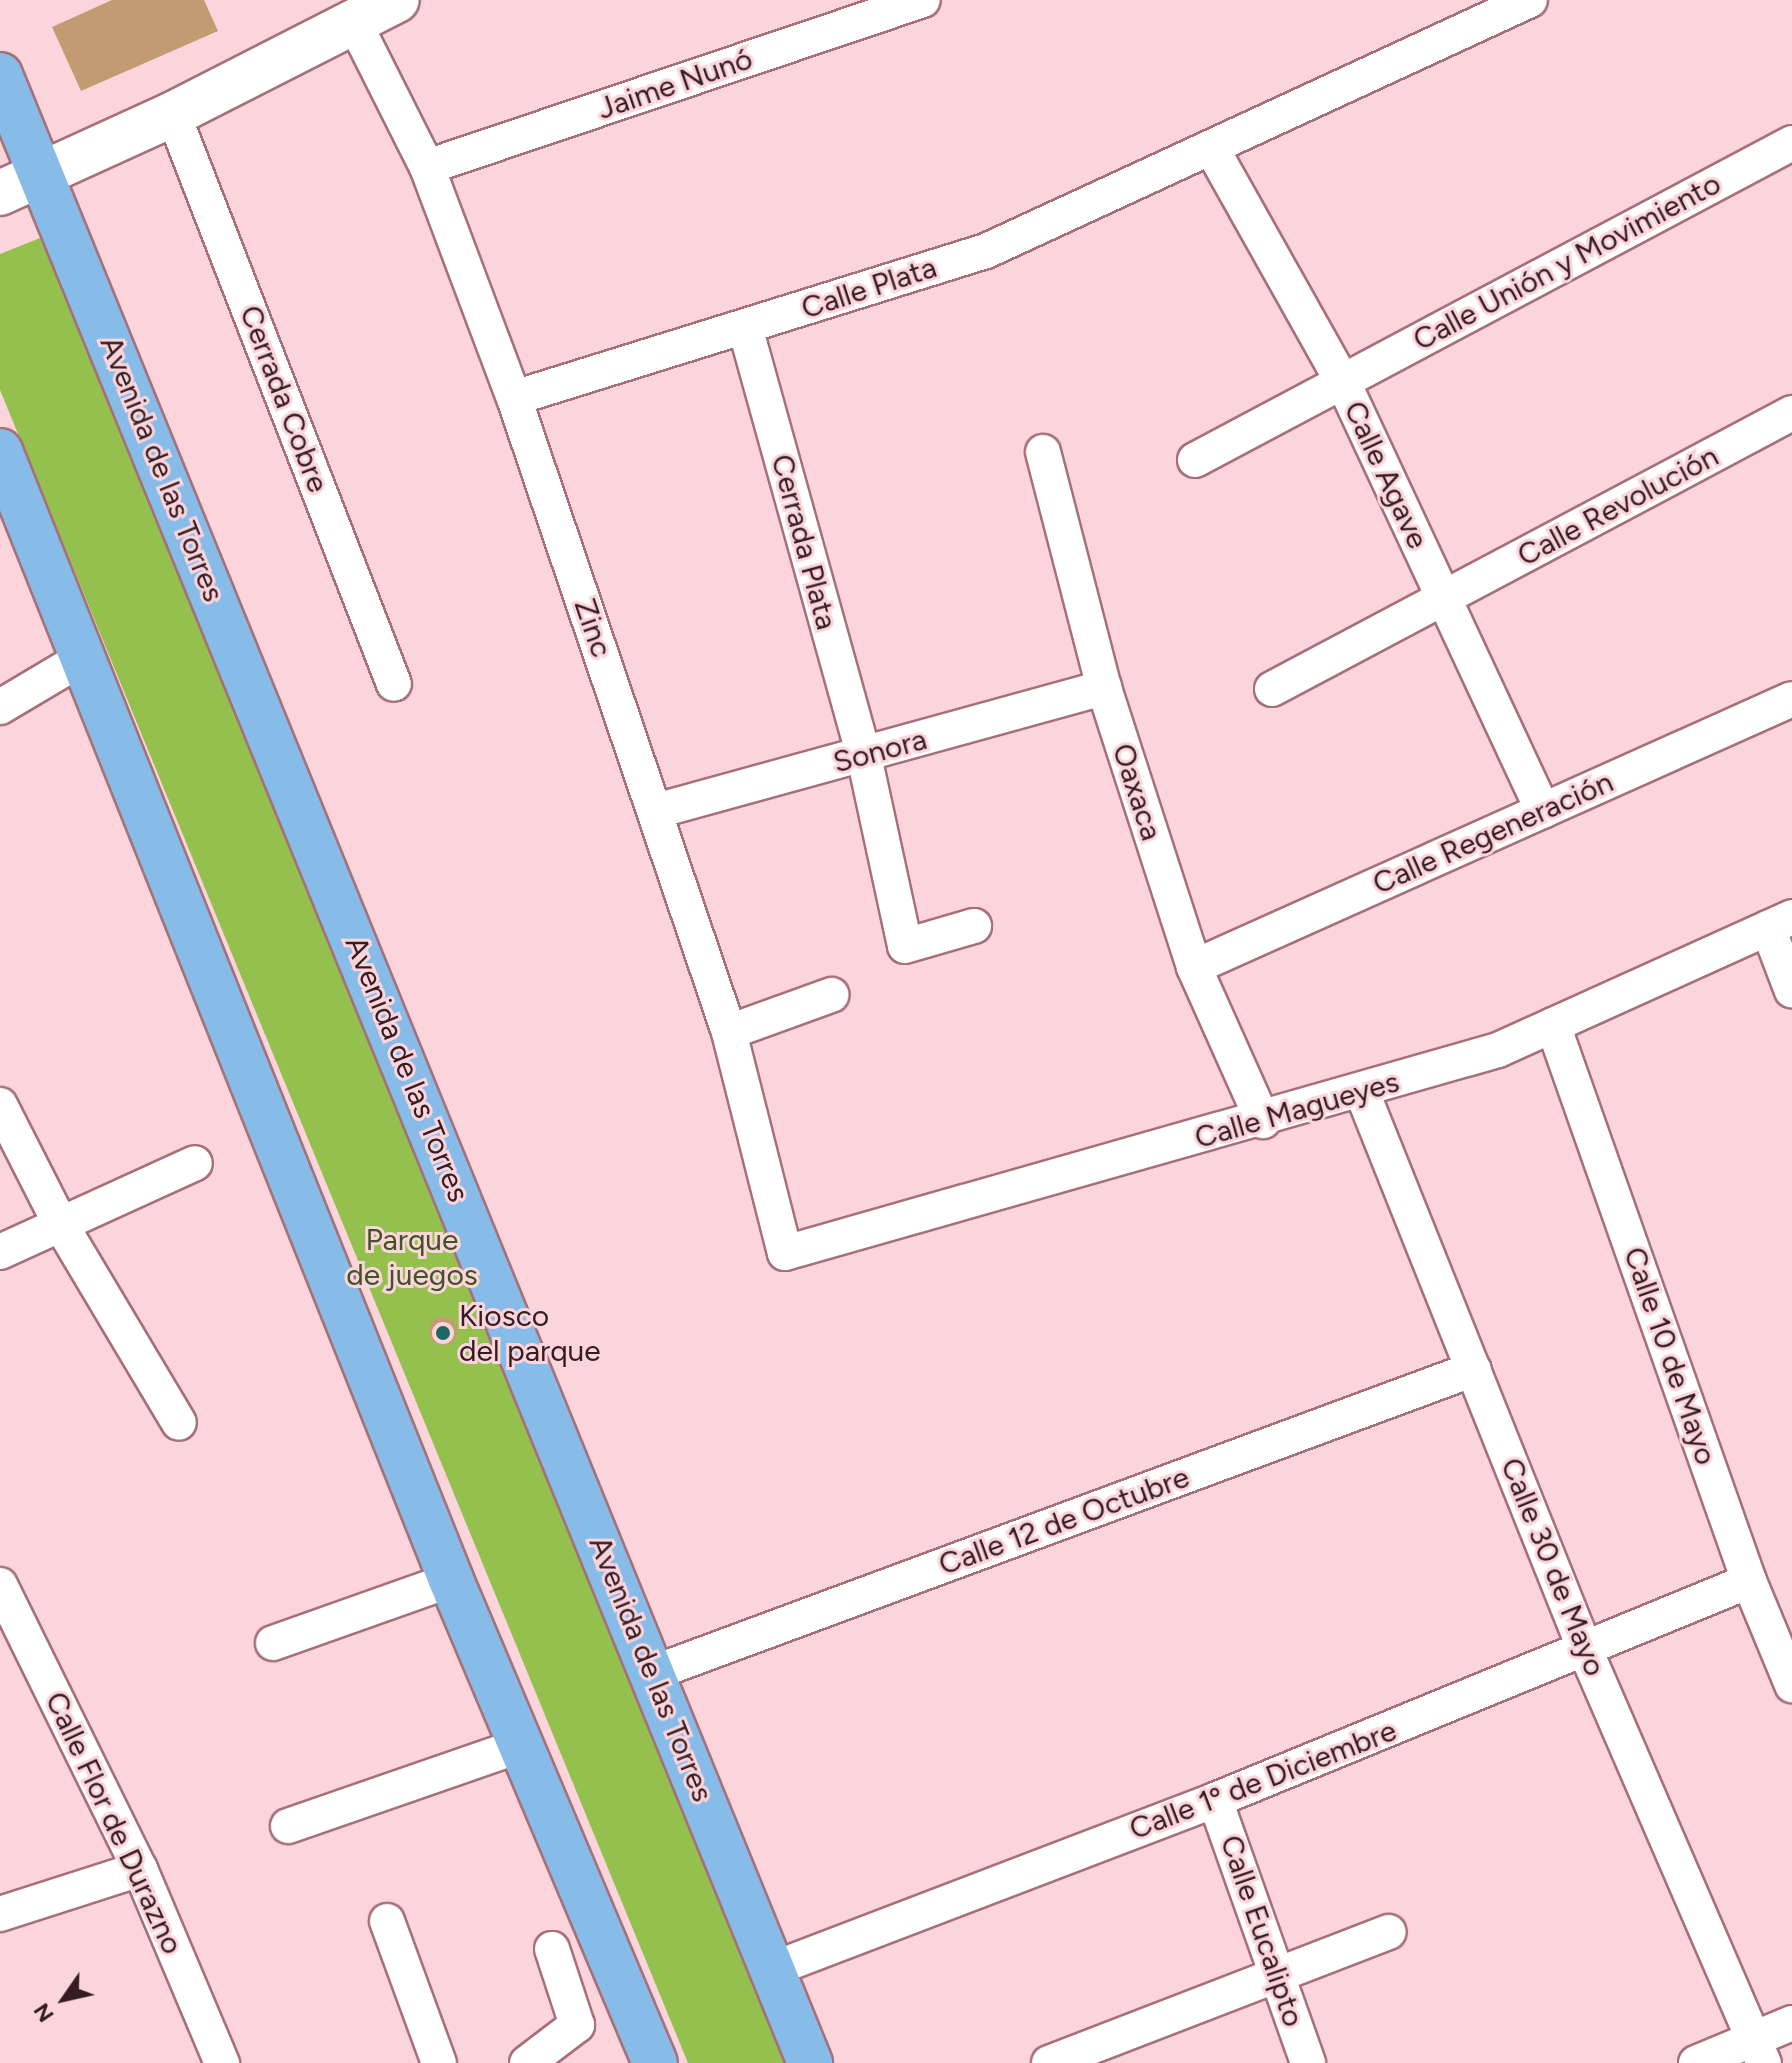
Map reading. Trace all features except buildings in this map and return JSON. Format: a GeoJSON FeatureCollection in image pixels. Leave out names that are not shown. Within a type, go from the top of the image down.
{"type":"FeatureCollection","features":[{"type":"Feature","properties":{"kind":"main road","name":"Avenida de las Torres"},"geometry":{"type":"LineString","coordinates":[[0,75],[810,2063]]}},
{"type":"Feature","properties":{"kind":"main road"},"geometry":{"type":"LineString","coordinates":[[2,464],[451,1580],[655,2063]]}},
{"type":"Feature","properties":{"kind":"street"},"geometry":{"type":"LineString","coordinates":[[0,193],[173,114],[397,0]]}},
{"type":"Feature","properties":{"kind":"street","name":"Jaime Nunó"},"geometry":{"type":"LineString","coordinates":[[427,167],[923,0]]}},
{"type":"Feature","properties":{"kind":"street","name":"Calle Plata"},"geometry":{"type":"LineString","coordinates":[[514,398],[986,251],[1530,0]]}},
{"type":"Feature","properties":{"kind":"street","name":"Zinc"},"geometry":{"type":"LineString","coordinates":[[353,20],[427,167],[514,398],[729,1032],[785,1253]]}},
{"type":"Feature","properties":{"kind":"street","name":"Cerrada Cobre"},"geometry":{"type":"LineString","coordinates":[[173,114],[394,684]]}},
{"type":"Feature","properties":{"kind":"street","name":"Calle Unión y Movimiento"},"geometry":{"type":"LineString","coordinates":[[1195,460],[1792,143]]}},
{"type":"Feature","properties":{"kind":"street","name":"Calle Agave"},"geometry":{"type":"LineString","coordinates":[[1212,149],[1343,382],[1543,811]]}},
{"type":"Feature","properties":{"kind":"street","name":"Cerrada Plata"},"geometry":{"type":"LineString","coordinates":[[745,327],[864,756],[905,946],[974,926]]}},
{"type":"Feature","properties":{"kind":"street","name":"Calle Revolución"},"geometry":{"type":"LineString","coordinates":[[1272,689],[1792,413]]}},
{"type":"Feature","properties":{"kind":"street","name":"Oaxaca"},"geometry":{"type":"LineString","coordinates":[[1043,452],[1104,688],[1194,967],[1263,1121]]}},
{"type":"Feature","properties":{"kind":"street"},"geometry":{"type":"LineString","coordinates":[[0,707],[81,659]]}},
{"type":"Feature","properties":{"kind":"street","name":"Sonora"},"geometry":{"type":"LineString","coordinates":[[656,811],[1104,688]]}},
{"type":"Feature","properties":{"kind":"street","name":"Calle Regeneración"},"geometry":{"type":"LineString","coordinates":[[1194,967],[1792,699]]}},
{"type":"Feature","properties":{"kind":"street"},"geometry":{"type":"LineString","coordinates":[[1780,923],[1792,991]]}},
{"type":"Feature","properties":{"kind":"street","name":"Calle Magueyes"},"geometry":{"type":"LineString","coordinates":[[785,1253],[1263,1121],[1498,1050],[1780,923]]}},
{"type":"Feature","properties":{"kind":"street"},"geometry":{"type":"LineString","coordinates":[[729,1032],[831,995]]}},
{"type":"Feature","properties":{"kind":"street","name":"Calle 10 de Mayo"},"geometry":{"type":"LineString","coordinates":[[1553,1025],[1749,1581],[1792,1685]]}},
{"type":"Feature","properties":{"kind":"street","name":"Calle 30 de Mayo"},"geometry":{"type":"LineString","coordinates":[[1362,1092],[1586,1652],[1759,2051]]}},
{"type":"Feature","properties":{"kind":"street"},"geometry":{"type":"LineString","coordinates":[[0,1105],[61,1225],[179,1423]]}},
{"type":"Feature","properties":{"kind":"street"},"geometry":{"type":"LineString","coordinates":[[0,1252],[195,1163]]}},
{"type":"Feature","properties":{"kind":"street","name":"Calle 12 de Octubre"},"geometry":{"type":"LineString","coordinates":[[653,1673],[1474,1369]]}},
{"type":"Feature","properties":{"kind":"street"},"geometry":{"type":"LineString","coordinates":[[273,1643],[451,1580]]}},
{"type":"Feature","properties":{"kind":"street","name":"Calle 1º de Diciembre"},"geometry":{"type":"LineString","coordinates":[[773,1969],[1215,1800],[1586,1652],[1749,1581]]}},
{"type":"Feature","properties":{"kind":"street","name":"Calle Flor de Durazno"},"geometry":{"type":"LineString","coordinates":[[0,1585],[140,1869],[222,2063]]}},
{"type":"Feature","properties":{"kind":"street"},"geometry":{"type":"LineString","coordinates":[[288,1826],[522,1745]]}},
{"type":"Feature","properties":{"kind":"street","name":"Calle Eucalipto"},"geometry":{"type":"LineString","coordinates":[[1215,1800],[1308,2063]]}},
{"type":"Feature","properties":{"kind":"street"},"geometry":{"type":"LineString","coordinates":[[0,1914],[140,1869]]}},
{"type":"Feature","properties":{"kind":"street"},"geometry":{"type":"LineString","coordinates":[[387,1921],[439,2063]]}},
{"type":"Feature","properties":{"kind":"street"},"geometry":{"type":"LineString","coordinates":[[1049,2063],[1278,1978],[1389,1932]]}},
{"type":"Feature","properties":{"kind":"street"},"geometry":{"type":"LineString","coordinates":[[527,2063],[577,2025],[552,1949]]}},
{"type":"Feature","properties":{"kind":"street"},"geometry":{"type":"LineString","coordinates":[[1696,2063],[1759,2051],[1792,2023]]}},
{"type":"Feature","properties":{"kind":"green space","name":"Parque de juegos"},"geometry":{"type":"Polygon","coordinates":[[[45,236],[798,2063],[688,2063],[0,390],[0,254],[45,236]]]}},
{"type":"Feature","properties":{"kind":"place","name":"Kiosco del parque"},"geometry":{"type":"Point","coordinates":[443,1333]}}]}
